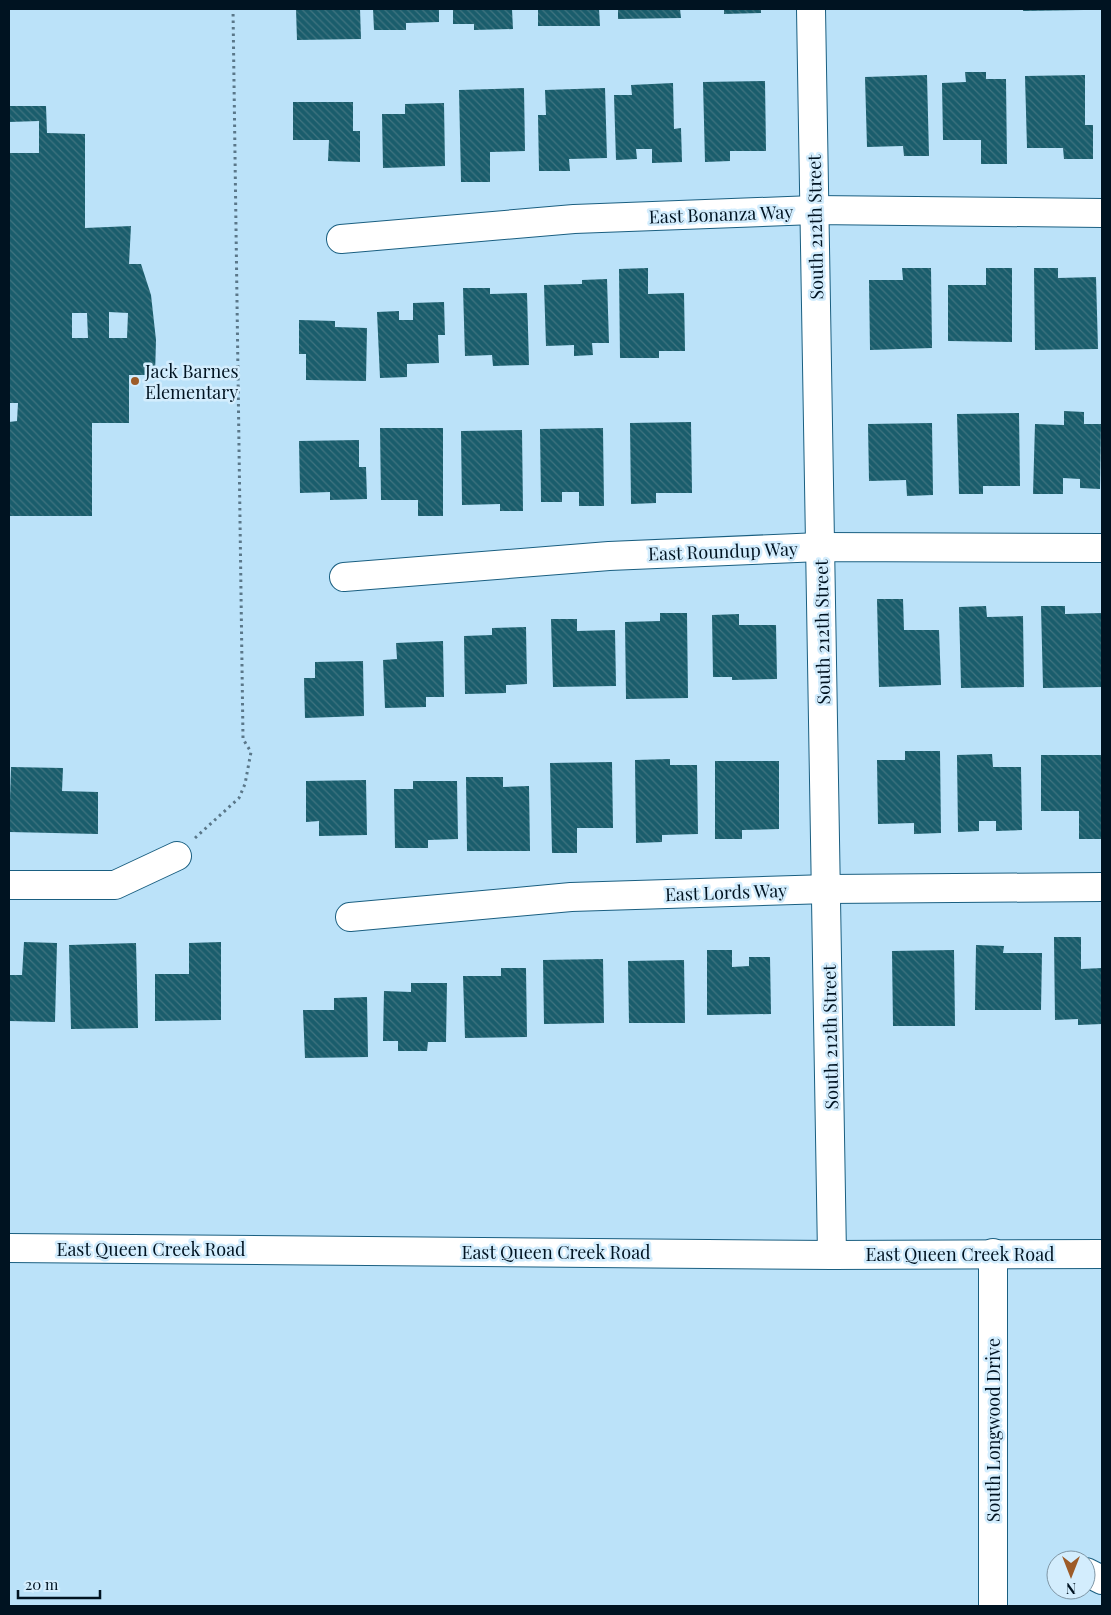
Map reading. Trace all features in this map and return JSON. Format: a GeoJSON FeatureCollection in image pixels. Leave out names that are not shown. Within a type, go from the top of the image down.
{"type":"FeatureCollection","features":[{"type":"Feature","properties":{"kind":"street","name":"South 212th Street"},"geometry":{"type":"LineString","coordinates":[[811,9],[828,889],[832,1255]]}},
{"type":"Feature","properties":{"kind":"street","name":"East Bonanza Way"},"geometry":{"type":"LineString","coordinates":[[340,238],[574,219],[814,210],[1102,213]]}},
{"type":"Feature","properties":{"kind":"street","name":"East Roundup Way"},"geometry":{"type":"LineString","coordinates":[[344,577],[609,556],[820,547],[1102,548]]}},
{"type":"Feature","properties":{"kind":"street"},"geometry":{"type":"LineString","coordinates":[[9,885],[115,886],[177,856]]}},
{"type":"Feature","properties":{"kind":"street","name":"East Lords Way"},"geometry":{"type":"LineString","coordinates":[[350,917],[571,897],[828,889],[1102,887]]}},
{"type":"Feature","properties":{"kind":"street","name":"East Queen Creek Road"},"geometry":{"type":"LineString","coordinates":[[9,1248],[832,1255],[1102,1254]]}},
{"type":"Feature","properties":{"kind":"street","name":"South Longwood Drive"},"geometry":{"type":"LineString","coordinates":[[993,1253],[993,1606]]}},
{"type":"Feature","properties":{"kind":"path"},"geometry":{"type":"LineString","coordinates":[[177,856],[239,798],[246,784],[251,752],[243,739],[233,9]]}},
{"type":"Feature","properties":{"kind":"building"},"geometry":{"type":"Polygon","coordinates":[[[296,9],[360,9],[361,39],[297,40],[296,9]]]}},
{"type":"Feature","properties":{"kind":"building"},"geometry":{"type":"Polygon","coordinates":[[[373,9],[439,9],[439,22],[406,23],[406,30],[374,30],[373,9]]]}},
{"type":"Feature","properties":{"kind":"building"},"geometry":{"type":"Polygon","coordinates":[[[453,9],[512,9],[513,29],[474,30],[474,24],[453,24],[453,9]]]}},
{"type":"Feature","properties":{"kind":"building"},"geometry":{"type":"Polygon","coordinates":[[[538,9],[599,9],[600,26],[538,26],[538,9]]]}},
{"type":"Feature","properties":{"kind":"building"},"geometry":{"type":"Polygon","coordinates":[[[618,9],[680,9],[681,18],[618,19],[618,9]]]}},
{"type":"Feature","properties":{"kind":"building"},"geometry":{"type":"Polygon","coordinates":[[[724,9],[761,9],[761,13],[724,14],[724,9]]]}},
{"type":"Feature","properties":{"kind":"building"},"geometry":{"type":"Polygon","coordinates":[[[1023,9],[1084,9],[1084,10],[1023,11],[1023,9]]]}},
{"type":"Feature","properties":{"kind":"building"},"geometry":{"type":"Polygon","coordinates":[[[965,72],[986,72],[986,79],[1006,79],[1007,164],[981,164],[981,140],[943,140],[942,83],[966,82],[965,72]]]}},
{"type":"Feature","properties":{"kind":"building"},"geometry":{"type":"Polygon","coordinates":[[[927,75],[929,156],[904,156],[903,146],[867,147],[865,77],[927,75]]]}},
{"type":"Feature","properties":{"kind":"building"},"geometry":{"type":"Polygon","coordinates":[[[1085,75],[1085,125],[1093,125],[1093,159],[1064,159],[1063,148],[1027,148],[1025,76],[1085,75]]]}},
{"type":"Feature","properties":{"kind":"building"},"geometry":{"type":"Polygon","coordinates":[[[765,81],[766,151],[730,151],[730,161],[705,162],[703,82],[765,81]]]}},
{"type":"Feature","properties":{"kind":"building"},"geometry":{"type":"Polygon","coordinates":[[[673,83],[674,129],[681,128],[682,162],[652,163],[652,149],[636,149],[637,159],[616,160],[614,95],[632,95],[631,85],[673,83]]]}},
{"type":"Feature","properties":{"kind":"building"},"geometry":{"type":"Polygon","coordinates":[[[524,88],[525,151],[490,152],[490,182],[461,182],[459,90],[524,88]]]}},
{"type":"Feature","properties":{"kind":"building"},"geometry":{"type":"Polygon","coordinates":[[[605,88],[607,158],[569,159],[570,171],[539,171],[538,115],[546,115],[545,90],[605,88]]]}},
{"type":"Feature","properties":{"kind":"building"},"geometry":{"type":"Polygon","coordinates":[[[293,102],[353,102],[353,131],[360,131],[360,162],[328,161],[329,140],[293,140],[293,102]]]}},
{"type":"Feature","properties":{"kind":"building"},"geometry":{"type":"Polygon","coordinates":[[[444,103],[445,166],[383,168],[382,114],[405,114],[405,104],[444,103]]]}},
{"type":"Feature","properties":{"kind":"building"},"geometry":{"type":"Polygon","coordinates":[[[9,106],[46,106],[47,133],[85,134],[85,228],[131,226],[129,264],[141,264],[151,295],[156,340],[155,375],[129,375],[129,423],[92,423],[92,516],[9,516],[9,422],[17,421],[18,403],[9,403],[9,153],[39,153],[39,121],[9,122],[9,106]],[[109,312],[109,338],[127,338],[128,313],[109,312]],[[72,313],[72,338],[88,338],[87,313],[72,313]]]}},
{"type":"Feature","properties":{"kind":"building"},"geometry":{"type":"Polygon","coordinates":[[[648,268],[648,294],[684,293],[685,351],[659,351],[659,358],[620,358],[619,269],[648,268]]]}},
{"type":"Feature","properties":{"kind":"building"},"geometry":{"type":"Polygon","coordinates":[[[902,268],[931,268],[932,348],[870,350],[869,280],[903,280],[902,268]]]}},
{"type":"Feature","properties":{"kind":"building"},"geometry":{"type":"Polygon","coordinates":[[[986,268],[1012,268],[1012,342],[948,341],[948,285],[986,285],[986,268]]]}},
{"type":"Feature","properties":{"kind":"building"},"geometry":{"type":"Polygon","coordinates":[[[1034,268],[1058,268],[1058,278],[1096,277],[1098,349],[1035,350],[1034,268]]]}},
{"type":"Feature","properties":{"kind":"building"},"geometry":{"type":"Polygon","coordinates":[[[607,279],[609,343],[592,343],[593,355],[574,356],[574,345],[546,346],[544,285],[582,284],[582,280],[607,279]]]}},
{"type":"Feature","properties":{"kind":"building"},"geometry":{"type":"Polygon","coordinates":[[[463,288],[490,288],[490,294],[527,293],[529,365],[493,366],[492,355],[465,356],[463,288]]]}},
{"type":"Feature","properties":{"kind":"building"},"geometry":{"type":"Polygon","coordinates":[[[444,302],[445,335],[438,335],[439,363],[407,364],[407,377],[380,378],[377,312],[399,311],[399,320],[413,320],[413,303],[444,302]]]}},
{"type":"Feature","properties":{"kind":"building"},"geometry":{"type":"Polygon","coordinates":[[[299,320],[335,321],[335,327],[367,328],[366,381],[306,380],[306,354],[299,354],[299,320]]]}},
{"type":"Feature","properties":{"kind":"building"},"geometry":{"type":"Polygon","coordinates":[[[1064,411],[1084,412],[1084,424],[1101,424],[1100,489],[1080,488],[1080,479],[1063,478],[1063,494],[1033,494],[1035,424],[1064,425],[1064,411]]]}},
{"type":"Feature","properties":{"kind":"building"},"geometry":{"type":"Polygon","coordinates":[[[1019,413],[1020,486],[983,486],[983,494],[959,494],[957,414],[1019,413]]]}},
{"type":"Feature","properties":{"kind":"building"},"geometry":{"type":"Polygon","coordinates":[[[691,422],[692,493],[656,493],[656,503],[631,504],[630,423],[691,422]]]}},
{"type":"Feature","properties":{"kind":"building"},"geometry":{"type":"Polygon","coordinates":[[[932,423],[933,495],[907,496],[906,480],[869,481],[868,424],[932,423]]]}},
{"type":"Feature","properties":{"kind":"building"},"geometry":{"type":"Polygon","coordinates":[[[380,428],[443,428],[443,516],[418,516],[418,500],[381,500],[380,428]]]}},
{"type":"Feature","properties":{"kind":"building"},"geometry":{"type":"Polygon","coordinates":[[[603,428],[604,506],[579,506],[579,492],[562,492],[562,502],[541,502],[540,429],[603,428]]]}},
{"type":"Feature","properties":{"kind":"building"},"geometry":{"type":"Polygon","coordinates":[[[522,430],[523,511],[500,511],[500,504],[462,505],[461,431],[522,430]]]}},
{"type":"Feature","properties":{"kind":"building"},"geometry":{"type":"Polygon","coordinates":[[[359,440],[359,467],[366,467],[367,499],[330,500],[330,492],[300,493],[299,441],[359,440]]]}},
{"type":"Feature","properties":{"kind":"building"},"geometry":{"type":"Polygon","coordinates":[[[877,599],[903,599],[904,630],[939,630],[941,685],[879,687],[877,599]]]}},
{"type":"Feature","properties":{"kind":"building"},"geometry":{"type":"Polygon","coordinates":[[[986,606],[987,617],[1023,616],[1024,687],[961,688],[959,607],[986,606]]]}},
{"type":"Feature","properties":{"kind":"building"},"geometry":{"type":"Polygon","coordinates":[[[1041,606],[1065,606],[1065,614],[1102,613],[1102,687],[1043,688],[1041,606]]]}},
{"type":"Feature","properties":{"kind":"building"},"geometry":{"type":"Polygon","coordinates":[[[660,613],[687,613],[688,698],[626,699],[625,622],[660,621],[660,613]]]}},
{"type":"Feature","properties":{"kind":"building"},"geometry":{"type":"Polygon","coordinates":[[[739,614],[739,625],[776,625],[777,679],[732,680],[732,677],[713,677],[712,615],[739,614]]]}},
{"type":"Feature","properties":{"kind":"building"},"geometry":{"type":"Polygon","coordinates":[[[551,619],[577,619],[577,631],[615,630],[616,686],[553,687],[551,619]]]}},
{"type":"Feature","properties":{"kind":"building"},"geometry":{"type":"Polygon","coordinates":[[[526,627],[527,684],[506,685],[506,693],[465,694],[464,636],[492,635],[492,628],[526,627]]]}},
{"type":"Feature","properties":{"kind":"building"},"geometry":{"type":"Polygon","coordinates":[[[443,641],[444,697],[426,697],[426,707],[385,708],[383,660],[397,659],[396,643],[443,641]]]}},
{"type":"Feature","properties":{"kind":"building"},"geometry":{"type":"Polygon","coordinates":[[[363,661],[364,716],[305,718],[304,678],[315,678],[315,662],[363,661]]]}},
{"type":"Feature","properties":{"kind":"building"},"geometry":{"type":"Polygon","coordinates":[[[905,751],[940,751],[941,833],[914,834],[914,823],[878,824],[877,760],[905,760],[905,751]]]}},
{"type":"Feature","properties":{"kind":"building"},"geometry":{"type":"Polygon","coordinates":[[[992,754],[993,767],[1021,767],[1022,830],[996,831],[996,821],[979,821],[979,831],[958,832],[957,755],[992,754]]]}},
{"type":"Feature","properties":{"kind":"building"},"geometry":{"type":"Polygon","coordinates":[[[1041,755],[1102,755],[1102,839],[1079,839],[1079,811],[1041,811],[1041,755]]]}},
{"type":"Feature","properties":{"kind":"building"},"geometry":{"type":"Polygon","coordinates":[[[670,759],[670,765],[697,765],[698,834],[662,835],[662,842],[636,843],[635,760],[670,759]]]}},
{"type":"Feature","properties":{"kind":"building"},"geometry":{"type":"Polygon","coordinates":[[[715,761],[779,761],[779,829],[742,830],[742,839],[715,839],[715,761]]]}},
{"type":"Feature","properties":{"kind":"building"},"geometry":{"type":"Polygon","coordinates":[[[612,762],[613,828],[577,828],[577,853],[552,853],[550,763],[612,762]]]}},
{"type":"Feature","properties":{"kind":"building"},"geometry":{"type":"Polygon","coordinates":[[[11,767],[63,768],[62,791],[98,792],[98,834],[9,832],[11,767]]]}},
{"type":"Feature","properties":{"kind":"building"},"geometry":{"type":"Polygon","coordinates":[[[466,777],[503,777],[503,787],[529,786],[530,851],[467,851],[466,777]]]}},
{"type":"Feature","properties":{"kind":"building"},"geometry":{"type":"Polygon","coordinates":[[[366,780],[367,835],[319,836],[319,821],[306,822],[306,781],[366,780]]]}},
{"type":"Feature","properties":{"kind":"building"},"geometry":{"type":"Polygon","coordinates":[[[413,781],[457,781],[458,839],[428,840],[428,848],[395,848],[394,789],[413,789],[413,781]]]}},
{"type":"Feature","properties":{"kind":"building"},"geometry":{"type":"Polygon","coordinates":[[[1054,937],[1081,937],[1081,969],[1102,968],[1102,1024],[1078,1025],[1078,1019],[1055,1020],[1054,937]]]}},
{"type":"Feature","properties":{"kind":"building"},"geometry":{"type":"Polygon","coordinates":[[[24,942],[57,943],[55,1022],[9,1021],[9,975],[22,975],[24,942]]]}},
{"type":"Feature","properties":{"kind":"building"},"geometry":{"type":"Polygon","coordinates":[[[221,942],[221,1020],[155,1021],[155,974],[189,974],[189,943],[221,942]]]}},
{"type":"Feature","properties":{"kind":"building"},"geometry":{"type":"Polygon","coordinates":[[[136,943],[138,1028],[71,1029],[69,945],[136,943]]]}},
{"type":"Feature","properties":{"kind":"building"},"geometry":{"type":"Polygon","coordinates":[[[976,945],[1004,946],[1003,953],[1042,953],[1041,1010],[975,1010],[976,945]]]}},
{"type":"Feature","properties":{"kind":"building"},"geometry":{"type":"Polygon","coordinates":[[[707,950],[732,950],[732,967],[749,966],[749,957],[770,957],[771,1014],[707,1015],[707,950]]]}},
{"type":"Feature","properties":{"kind":"building"},"geometry":{"type":"Polygon","coordinates":[[[954,950],[955,1026],[893,1026],[892,951],[954,950]]]}},
{"type":"Feature","properties":{"kind":"building"},"geometry":{"type":"Polygon","coordinates":[[[603,959],[604,1023],[544,1024],[543,960],[603,959]]]}},
{"type":"Feature","properties":{"kind":"building"},"geometry":{"type":"Polygon","coordinates":[[[684,960],[685,1023],[629,1023],[628,961],[684,960]]]}},
{"type":"Feature","properties":{"kind":"building"},"geometry":{"type":"Polygon","coordinates":[[[501,968],[526,968],[527,1037],[465,1038],[463,976],[501,976],[501,968]]]}},
{"type":"Feature","properties":{"kind":"building"},"geometry":{"type":"Polygon","coordinates":[[[411,983],[447,983],[446,1042],[428,1042],[427,1051],[398,1051],[398,1041],[383,1041],[384,991],[411,992],[411,983]]]}},
{"type":"Feature","properties":{"kind":"building"},"geometry":{"type":"Polygon","coordinates":[[[367,997],[368,1057],[305,1058],[303,1010],[334,1010],[334,998],[367,997]]]}},
{"type":"Feature","properties":{"kind":"place","name":"Jack Barnes Elementary"},"geometry":{"type":"Point","coordinates":[135,381]}}]}
